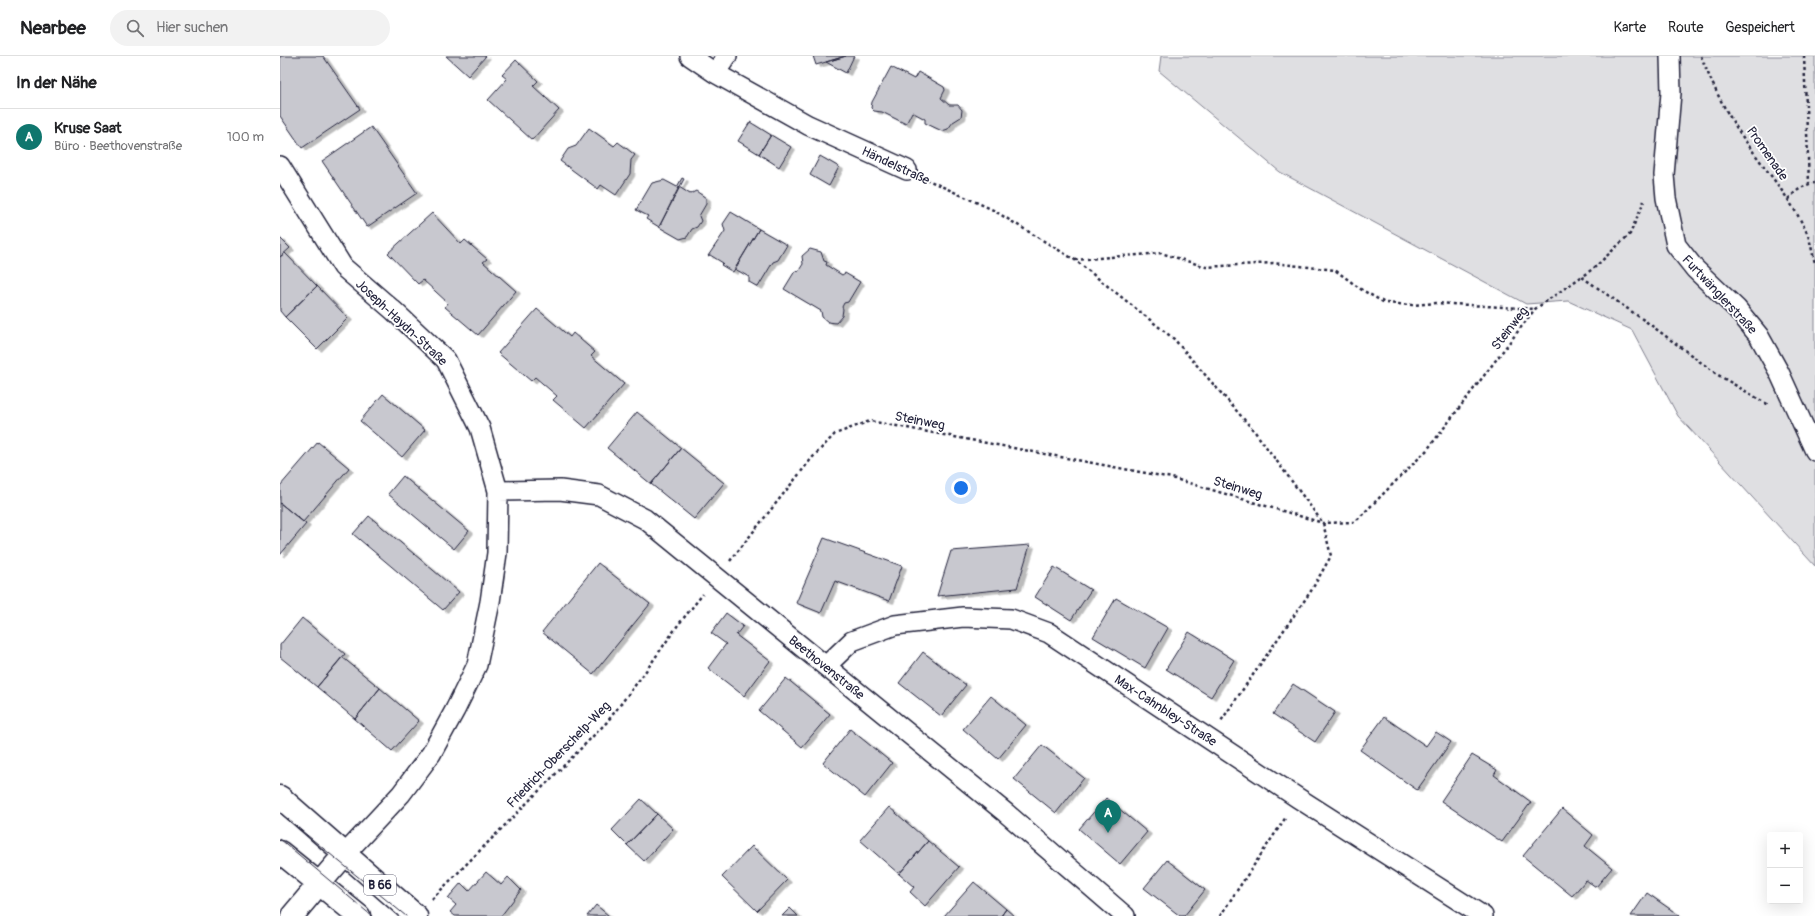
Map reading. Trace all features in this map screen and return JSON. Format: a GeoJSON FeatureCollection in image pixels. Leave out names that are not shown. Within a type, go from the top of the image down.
{"type":"FeatureCollection","features":[{"type":"Feature","properties":{"kind":"main road","name":"B 66"},"geometry":{"type":"LineString","coordinates":[[280,797],[416,916]]}},
{"type":"Feature","properties":{"kind":"main road","name":"B 66"},"geometry":{"type":"LineString","coordinates":[[280,852],[359,916]]}},
{"type":"Feature","properties":{"kind":"main road"},"geometry":{"type":"LineString","coordinates":[[292,916],[345,854]]}},
{"type":"Feature","properties":{"kind":"street","name":"Händelstraße"},"geometry":{"type":"LineString","coordinates":[[690,56],[715,73],[808,125],[908,170]]}},
{"type":"Feature","properties":{"kind":"street"},"geometry":{"type":"LineString","coordinates":[[715,73],[727,56]]}},
{"type":"Feature","properties":{"kind":"street","name":"Furtwänglerstraße"},"geometry":{"type":"LineString","coordinates":[[1670,56],[1671,93],[1664,175],[1666,198],[1676,245],[1695,269],[1737,309],[1759,336],[1779,372],[1815,450]]}},
{"type":"Feature","properties":{"kind":"street","name":"Joseph-Haydn-Straße"},"geometry":{"type":"LineString","coordinates":[[280,166],[343,267],[394,311],[446,360],[480,428],[498,491],[496,553],[490,602],[477,665],[431,754],[401,794],[345,854]]}},
{"type":"Feature","properties":{"kind":"street","name":"Beethovenstraße"},"geometry":{"type":"LineString","coordinates":[[498,491],[560,490],[599,495],[645,519],[1006,813],[1125,916]]}},
{"type":"Feature","properties":{"kind":"street","name":"Max-Cahnbley-Straße"},"geometry":{"type":"LineString","coordinates":[[826,666],[852,641],[895,625],[963,617],[1011,619],[1049,633],[1483,916]]}},
{"type":"Feature","properties":{"kind":"path","name":"Promenade"},"geometry":{"type":"LineString","coordinates":[[1702,56],[1714,88],[1734,123],[1788,198],[1808,235],[1815,263]]}},
{"type":"Feature","properties":{"kind":"path"},"geometry":{"type":"LineString","coordinates":[[1804,56],[1809,183]]}},
{"type":"Feature","properties":{"kind":"path","name":"Händelstraße"},"geometry":{"type":"LineString","coordinates":[[908,170],[993,210],[1075,260],[1174,339],[1254,432],[1323,523]]}},
{"type":"Feature","properties":{"kind":"path","name":"Steinweg"},"geometry":{"type":"LineString","coordinates":[[717,577],[812,458],[835,434],[870,421],[1172,478],[1323,523],[1356,522],[1427,450],[1535,309],[1594,268],[1630,234],[1653,179],[1664,175]]}},
{"type":"Feature","properties":{"kind":"path"},"geometry":{"type":"LineString","coordinates":[[1788,198],[1809,183],[1815,183]]}},
{"type":"Feature","properties":{"kind":"path"},"geometry":{"type":"LineString","coordinates":[[1075,260],[1161,253],[1206,267],[1273,263],[1335,270],[1362,290],[1385,302],[1412,305],[1436,303],[1535,309]]}},
{"type":"Feature","properties":{"kind":"path"},"geometry":{"type":"LineString","coordinates":[[1582,277],[1648,323],[1718,376],[1772,407]]}},
{"type":"Feature","properties":{"kind":"path"},"geometry":{"type":"LineString","coordinates":[[1209,738],[1311,591],[1332,556],[1323,523]]}},
{"type":"Feature","properties":{"kind":"path","name":"Friedrich-Oberschelp-Weg"},"geometry":{"type":"LineString","coordinates":[[416,916],[607,722],[643,675],[678,625],[717,577]]}},
{"type":"Feature","properties":{"kind":"path"},"geometry":{"type":"LineString","coordinates":[[1220,916],[1289,812]]}},
{"type":"Feature","properties":{"kind":"shaded area"},"geometry":{"type":"Polygon","coordinates":[[[1161,56],[1815,56],[1815,566],[1678,416],[1632,330],[1568,301],[1526,304],[1280,172],[1159,71],[1161,56]]]}},
{"type":"Feature","properties":{"kind":"building"},"geometry":{"type":"Polygon","coordinates":[[[280,56],[323,56],[360,109],[302,148],[280,116],[280,56]]]}},
{"type":"Feature","properties":{"kind":"building"},"geometry":{"type":"Polygon","coordinates":[[[446,56],[486,56],[468,76],[446,56]]]}},
{"type":"Feature","properties":{"kind":"building"},"geometry":{"type":"Polygon","coordinates":[[[813,56],[846,56],[816,65],[813,56]]]}},
{"type":"Feature","properties":{"kind":"building"},"geometry":{"type":"Polygon","coordinates":[[[846,56],[854,56],[846,73],[826,62],[846,56]]]}},
{"type":"Feature","properties":{"kind":"building"},"geometry":{"type":"Polygon","coordinates":[[[516,60],[538,81],[533,86],[559,110],[532,140],[488,100],[507,79],[502,75],[516,60]]]}},
{"type":"Feature","properties":{"kind":"building"},"geometry":{"type":"Polygon","coordinates":[[[891,67],[914,79],[918,72],[944,87],[945,90],[941,98],[949,105],[958,105],[962,110],[961,117],[953,122],[948,129],[942,131],[925,123],[925,119],[912,112],[906,124],[882,112],[874,111],[871,108],[872,102],[891,67]]]}},
{"type":"Feature","properties":{"kind":"building"},"geometry":{"type":"Polygon","coordinates":[[[750,122],[771,135],[759,154],[738,141],[750,122]]]}},
{"type":"Feature","properties":{"kind":"building"},"geometry":{"type":"Polygon","coordinates":[[[371,127],[417,193],[367,227],[322,161],[371,127]]]}},
{"type":"Feature","properties":{"kind":"building"},"geometry":{"type":"Polygon","coordinates":[[[589,128],[614,146],[618,142],[635,155],[631,160],[630,174],[616,195],[601,185],[598,189],[560,161],[568,149],[576,146],[589,128]]]}},
{"type":"Feature","properties":{"kind":"building"},"geometry":{"type":"Polygon","coordinates":[[[771,135],[791,147],[779,167],[759,154],[771,135]]]}},
{"type":"Feature","properties":{"kind":"building"},"geometry":{"type":"Polygon","coordinates":[[[820,156],[839,167],[829,186],[810,175],[820,156]]]}},
{"type":"Feature","properties":{"kind":"building"},"geometry":{"type":"Polygon","coordinates":[[[682,178],[684,179],[659,227],[646,219],[648,216],[636,210],[652,183],[664,180],[677,187],[682,178]]]}},
{"type":"Feature","properties":{"kind":"building"},"geometry":{"type":"Polygon","coordinates":[[[679,187],[690,194],[696,191],[706,198],[706,204],[699,216],[701,221],[697,227],[692,229],[687,237],[680,239],[659,227],[679,187]]]}},
{"type":"Feature","properties":{"kind":"building"},"geometry":{"type":"Polygon","coordinates":[[[731,212],[759,229],[733,272],[721,265],[723,263],[710,255],[708,256],[725,231],[723,224],[731,212]]]}},
{"type":"Feature","properties":{"kind":"building"},"geometry":{"type":"Polygon","coordinates":[[[432,213],[461,244],[465,240],[487,259],[483,262],[516,291],[478,335],[445,307],[448,303],[423,280],[418,284],[388,253],[432,213]]]}},
{"type":"Feature","properties":{"kind":"building"},"geometry":{"type":"Polygon","coordinates":[[[759,229],[787,245],[778,260],[773,262],[758,287],[749,282],[749,277],[735,269],[759,229]]]}},
{"type":"Feature","properties":{"kind":"building"},"geometry":{"type":"Polygon","coordinates":[[[280,238],[290,248],[280,257],[280,238]]]}},
{"type":"Feature","properties":{"kind":"building"},"geometry":{"type":"Polygon","coordinates":[[[810,249],[821,252],[824,261],[827,262],[826,265],[842,275],[845,273],[860,282],[848,302],[844,303],[842,307],[842,316],[836,323],[828,322],[822,317],[821,311],[784,289],[795,271],[798,272],[803,264],[802,256],[810,249]]]}},
{"type":"Feature","properties":{"kind":"building"},"geometry":{"type":"Polygon","coordinates":[[[285,253],[317,286],[285,317],[280,311],[280,257],[285,253]]]}},
{"type":"Feature","properties":{"kind":"building"},"geometry":{"type":"Polygon","coordinates":[[[317,286],[348,318],[317,349],[285,317],[317,286]]]}},
{"type":"Feature","properties":{"kind":"building"},"geometry":{"type":"Polygon","coordinates":[[[537,309],[570,337],[573,333],[595,352],[591,356],[624,384],[586,428],[553,400],[557,396],[535,377],[531,381],[498,353],[537,309]]]}},
{"type":"Feature","properties":{"kind":"building"},"geometry":{"type":"Polygon","coordinates":[[[383,394],[425,430],[402,457],[360,421],[383,394]]]}},
{"type":"Feature","properties":{"kind":"building"},"geometry":{"type":"Polygon","coordinates":[[[637,412],[681,448],[651,484],[607,448],[637,412]]]}},
{"type":"Feature","properties":{"kind":"building"},"geometry":{"type":"Polygon","coordinates":[[[318,442],[349,468],[303,522],[280,503],[280,486],[318,442]]]}},
{"type":"Feature","properties":{"kind":"building"},"geometry":{"type":"Polygon","coordinates":[[[681,448],[724,483],[694,519],[651,484],[681,448]]]}},
{"type":"Feature","properties":{"kind":"building"},"geometry":{"type":"Polygon","coordinates":[[[403,476],[469,531],[454,549],[388,494],[403,476]]]}},
{"type":"Feature","properties":{"kind":"building"},"geometry":{"type":"Polygon","coordinates":[[[280,503],[306,524],[280,555],[280,503]]]}},
{"type":"Feature","properties":{"kind":"building"},"geometry":{"type":"Polygon","coordinates":[[[369,516],[459,592],[443,610],[353,534],[369,516]]]}},
{"type":"Feature","properties":{"kind":"building"},"geometry":{"type":"Polygon","coordinates":[[[824,538],[902,566],[889,601],[835,581],[821,613],[796,603],[824,538]]]}},
{"type":"Feature","properties":{"kind":"building"},"geometry":{"type":"Polygon","coordinates":[[[1030,545],[1017,588],[937,596],[951,551],[1030,545]]]}},
{"type":"Feature","properties":{"kind":"building"},"geometry":{"type":"Polygon","coordinates":[[[598,563],[650,604],[593,674],[542,632],[598,563]]]}},
{"type":"Feature","properties":{"kind":"building"},"geometry":{"type":"Polygon","coordinates":[[[1054,567],[1091,590],[1071,620],[1035,597],[1054,567]]]}},
{"type":"Feature","properties":{"kind":"building"},"geometry":{"type":"Polygon","coordinates":[[[1116,598],[1168,628],[1145,668],[1093,637],[1116,598]]]}},
{"type":"Feature","properties":{"kind":"building"},"geometry":{"type":"Polygon","coordinates":[[[726,613],[743,626],[736,635],[770,661],[744,696],[708,668],[726,644],[711,633],[726,613]]]}},
{"type":"Feature","properties":{"kind":"building"},"geometry":{"type":"Polygon","coordinates":[[[302,618],[345,654],[317,687],[280,657],[280,645],[302,618]]]}},
{"type":"Feature","properties":{"kind":"building"},"geometry":{"type":"Polygon","coordinates":[[[1189,632],[1234,660],[1211,697],[1166,669],[1189,632]]]}},
{"type":"Feature","properties":{"kind":"building"},"geometry":{"type":"Polygon","coordinates":[[[923,652],[966,685],[941,716],[899,683],[923,652]]]}},
{"type":"Feature","properties":{"kind":"building"},"geometry":{"type":"Polygon","coordinates":[[[342,657],[380,688],[355,719],[317,687],[342,657]]]}},
{"type":"Feature","properties":{"kind":"building"},"geometry":{"type":"Polygon","coordinates":[[[786,678],[830,714],[802,747],[759,711],[786,678]]]}},
{"type":"Feature","properties":{"kind":"building"},"geometry":{"type":"Polygon","coordinates":[[[1293,684],[1335,712],[1315,742],[1273,714],[1293,684]]]}},
{"type":"Feature","properties":{"kind":"building"},"geometry":{"type":"Polygon","coordinates":[[[380,688],[419,721],[392,751],[355,719],[380,688]]]}},
{"type":"Feature","properties":{"kind":"building"},"geometry":{"type":"Polygon","coordinates":[[[991,696],[1026,725],[998,759],[963,729],[991,696]]]}},
{"type":"Feature","properties":{"kind":"building"},"geometry":{"type":"Polygon","coordinates":[[[1384,717],[1426,746],[1436,732],[1451,742],[1417,790],[1360,750],[1384,717]]]}},
{"type":"Feature","properties":{"kind":"building"},"geometry":{"type":"Polygon","coordinates":[[[850,729],[892,763],[865,797],[823,763],[850,729]]]}},
{"type":"Feature","properties":{"kind":"building"},"geometry":{"type":"Polygon","coordinates":[[[1042,745],[1084,778],[1056,813],[1014,779],[1042,745]]]}},
{"type":"Feature","properties":{"kind":"building"},"geometry":{"type":"Polygon","coordinates":[[[1472,755],[1497,770],[1494,775],[1531,802],[1502,842],[1441,801],[1472,755]]]}},
{"type":"Feature","properties":{"kind":"building"},"geometry":{"type":"Polygon","coordinates":[[[1106,798],[1147,832],[1120,864],[1079,829],[1106,798]]]}},
{"type":"Feature","properties":{"kind":"building"},"geometry":{"type":"Polygon","coordinates":[[[641,799],[657,814],[627,845],[612,830],[641,799]]]}},
{"type":"Feature","properties":{"kind":"building"},"geometry":{"type":"Polygon","coordinates":[[[889,807],[928,841],[899,874],[860,840],[889,807]]]}},
{"type":"Feature","properties":{"kind":"building"},"geometry":{"type":"Polygon","coordinates":[[[1562,809],[1593,835],[1585,846],[1612,868],[1596,887],[1586,880],[1572,896],[1523,856],[1562,809]]]}},
{"type":"Feature","properties":{"kind":"building"},"geometry":{"type":"Polygon","coordinates":[[[657,814],[673,829],[644,861],[627,845],[657,814]]]}},
{"type":"Feature","properties":{"kind":"building"},"geometry":{"type":"Polygon","coordinates":[[[928,841],[959,867],[925,906],[910,892],[914,887],[899,874],[928,841]]]}},
{"type":"Feature","properties":{"kind":"building"},"geometry":{"type":"Polygon","coordinates":[[[752,846],[787,880],[757,911],[722,877],[752,846]]]}},
{"type":"Feature","properties":{"kind":"building"},"geometry":{"type":"Polygon","coordinates":[[[1167,860],[1205,890],[1184,916],[1180,916],[1144,888],[1167,860]]]}},
{"type":"Feature","properties":{"kind":"building"},"geometry":{"type":"Polygon","coordinates":[[[486,872],[501,885],[508,877],[521,890],[501,916],[455,916],[450,912],[456,905],[448,898],[461,883],[469,891],[486,872]]]}},
{"type":"Feature","properties":{"kind":"building"},"geometry":{"type":"Polygon","coordinates":[[[974,882],[1006,909],[1001,916],[944,916],[974,882]]]}},
{"type":"Feature","properties":{"kind":"building"},"geometry":{"type":"Polygon","coordinates":[[[1647,893],[1680,916],[1631,916],[1647,893]]]}},
{"type":"Feature","properties":{"kind":"building"},"geometry":{"type":"Polygon","coordinates":[[[596,905],[609,916],[587,916],[596,905]]]}},
{"type":"Feature","properties":{"kind":"building"},"geometry":{"type":"Polygon","coordinates":[[[790,908],[798,916],[782,916],[790,908]]]}},
{"type":"Feature","properties":{"kind":"building"},"geometry":{"type":"Polygon","coordinates":[[[1006,909],[1014,916],[1001,916],[1006,909]]]}},
{"type":"Feature","properties":{"kind":"tram line"},"geometry":{"type":"LineString","coordinates":[[280,813],[406,916]]}},
{"type":"Feature","properties":{"kind":"tram line"},"geometry":{"type":"LineString","coordinates":[[280,839],[372,916]]}},
{"type":"Feature","properties":{"kind":"place","name":"Kruse Saat"},"geometry":{"type":"Point","coordinates":[1108,833]}}]}
